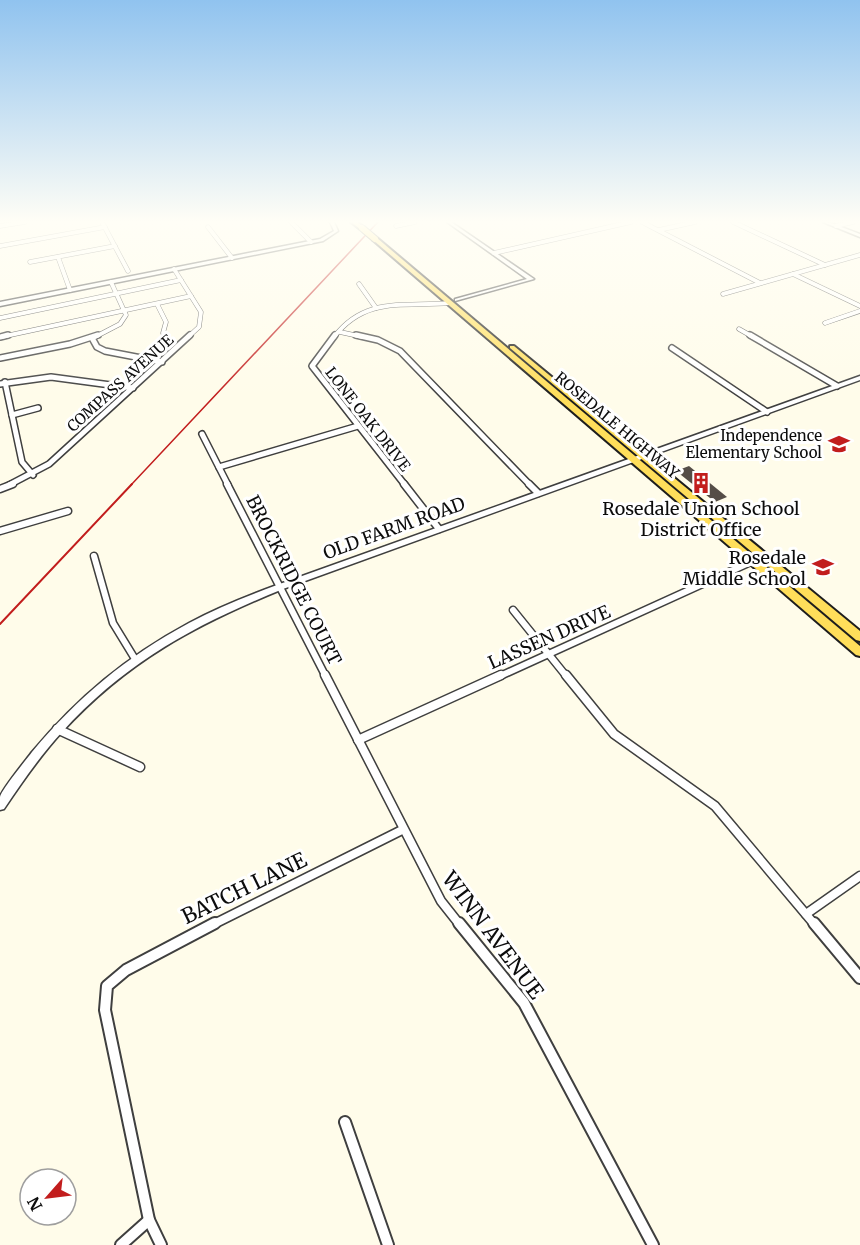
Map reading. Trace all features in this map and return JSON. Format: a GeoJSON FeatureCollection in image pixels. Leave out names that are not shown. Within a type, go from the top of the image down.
{"type":"FeatureCollection","features":[{"type":"Feature","properties":{"kind":"main road","name":"ROSEDALE HIGHWAY"},"geometry":{"type":"LineString","coordinates":[[425,280],[489,327],[633,448],[638,457],[706,521],[860,652]]}},
{"type":"Feature","properties":{"kind":"main road","name":"ROSEDALE HIGHWAY"},"geometry":{"type":"LineString","coordinates":[[427,280],[521,364],[770,562],[860,637]]}},
{"type":"Feature","properties":{"kind":"main road"},"geometry":{"type":"LineString","coordinates":[[521,364],[533,369],[565,395],[574,398]]}},
{"type":"Feature","properties":{"kind":"main road"},"geometry":{"type":"LineString","coordinates":[[612,417],[610,422],[627,436],[633,448]]}},
{"type":"Feature","properties":{"kind":"main road"},"geometry":{"type":"LineString","coordinates":[[706,521],[757,558],[770,562]]}},
{"type":"Feature","properties":{"kind":"street"},"geometry":{"type":"LineString","coordinates":[[66,280],[70,290]]}},
{"type":"Feature","properties":{"kind":"street"},"geometry":{"type":"LineString","coordinates":[[0,304],[120,280]]}},
{"type":"Feature","properties":{"kind":"street"},"geometry":{"type":"LineString","coordinates":[[0,318],[181,280]]}},
{"type":"Feature","properties":{"kind":"street","name":"COMPASS AVENUE"},"geometry":{"type":"LineString","coordinates":[[0,489],[33,475],[49,464],[162,362],[201,323],[201,312],[181,280]]}},
{"type":"Feature","properties":{"kind":"street"},"geometry":{"type":"LineString","coordinates":[[453,302],[527,280]]}},
{"type":"Feature","properties":{"kind":"street"},"geometry":{"type":"LineString","coordinates":[[754,280],[760,283]]}},
{"type":"Feature","properties":{"kind":"street"},"geometry":{"type":"LineString","coordinates":[[723,294],[771,280]]}},
{"type":"Feature","properties":{"kind":"street"},"geometry":{"type":"LineString","coordinates":[[806,280],[860,306]]}},
{"type":"Feature","properties":{"kind":"street"},"geometry":{"type":"LineString","coordinates":[[0,358],[92,338],[121,325],[126,318],[125,310],[111,282]]}},
{"type":"Feature","properties":{"kind":"street"},"geometry":{"type":"LineString","coordinates":[[359,284],[376,308]]}},
{"type":"Feature","properties":{"kind":"street"},"geometry":{"type":"LineString","coordinates":[[0,337],[191,296]]}},
{"type":"Feature","properties":{"kind":"street","name":"LONE OAK DRIVE"},"geometry":{"type":"LineString","coordinates":[[439,529],[312,366],[354,316],[376,308],[453,302]]}},
{"type":"Feature","properties":{"kind":"street"},"geometry":{"type":"LineString","coordinates":[[157,303],[166,322],[162,333]]}},
{"type":"Feature","properties":{"kind":"street"},"geometry":{"type":"LineString","coordinates":[[825,323],[860,311]]}},
{"type":"Feature","properties":{"kind":"street"},"geometry":{"type":"LineString","coordinates":[[739,329],[837,386]]}},
{"type":"Feature","properties":{"kind":"street"},"geometry":{"type":"LineString","coordinates":[[340,332],[378,340],[400,351],[538,493]]}},
{"type":"Feature","properties":{"kind":"street"},"geometry":{"type":"LineString","coordinates":[[92,338],[97,347],[105,351],[162,362]]}},
{"type":"Feature","properties":{"kind":"street"},"geometry":{"type":"LineString","coordinates":[[672,348],[767,412]]}},
{"type":"Feature","properties":{"kind":"street"},"geometry":{"type":"LineString","coordinates":[[33,475],[22,462],[3,383],[58,375],[133,388]]}},
{"type":"Feature","properties":{"kind":"street","name":"OLD FARM ROAD"},"geometry":{"type":"LineString","coordinates":[[0,805],[57,729],[96,691],[135,659],[198,620],[280,587],[860,378]]}},
{"type":"Feature","properties":{"kind":"street"},"geometry":{"type":"LineString","coordinates":[[12,415],[38,408]]}},
{"type":"Feature","properties":{"kind":"street"},"geometry":{"type":"LineString","coordinates":[[219,467],[358,426]]}},
{"type":"Feature","properties":{"kind":"street","name":"BROCKRIDGE COURT"},"geometry":{"type":"LineString","coordinates":[[202,434],[358,740]]}},
{"type":"Feature","properties":{"kind":"street"},"geometry":{"type":"LineString","coordinates":[[0,531],[68,511]]}},
{"type":"Feature","properties":{"kind":"street"},"geometry":{"type":"LineString","coordinates":[[94,556],[113,626],[123,646],[135,659]]}},
{"type":"Feature","properties":{"kind":"street","name":"LASSEN DRIVE"},"geometry":{"type":"LineString","coordinates":[[358,740],[753,561]]}},
{"type":"Feature","properties":{"kind":"street"},"geometry":{"type":"LineString","coordinates":[[513,610],[614,734],[715,806],[860,978]]}},
{"type":"Feature","properties":{"kind":"street"},"geometry":{"type":"LineString","coordinates":[[57,729],[140,767]]}},
{"type":"Feature","properties":{"kind":"street","name":"WINN AVENUE"},"geometry":{"type":"LineString","coordinates":[[358,740],[402,830],[441,901],[524,1003],[653,1245]]}},
{"type":"Feature","properties":{"kind":"street","name":"BATCH LANE"},"geometry":{"type":"LineString","coordinates":[[149,1220],[105,1010],[107,986],[126,970],[171,945],[402,830]]}},
{"type":"Feature","properties":{"kind":"street"},"geometry":{"type":"LineString","coordinates":[[806,914],[860,876]]}},
{"type":"Feature","properties":{"kind":"street"},"geometry":{"type":"LineString","coordinates":[[345,1122],[388,1245]]}},
{"type":"Feature","properties":{"kind":"street"},"geometry":{"type":"LineString","coordinates":[[121,1245],[149,1220],[161,1245]]}},
{"type":"Feature","properties":{"kind":"building","name":"Rosedale Union School District Office"},"geometry":{"type":"Polygon","coordinates":[[[689,466],[727,497],[715,502],[676,471],[689,466]]]}},
{"type":"Feature","properties":{"kind":"railway"},"geometry":{"type":"LineString","coordinates":[[131,485],[323,280]]}},
{"type":"Feature","properties":{"kind":"railway"},"geometry":{"type":"LineString","coordinates":[[0,624],[132,484]]}},
{"type":"Feature","properties":{"kind":"place","name":"Independence Elementary School"},"geometry":{"type":"Point","coordinates":[839,444]}},
{"type":"Feature","properties":{"kind":"place","name":"Rosedale Union School District Office"},"geometry":{"type":"Point","coordinates":[701,483]}},
{"type":"Feature","properties":{"kind":"place","name":"Rosedale Middle School"},"geometry":{"type":"Point","coordinates":[823,567]}}]}
